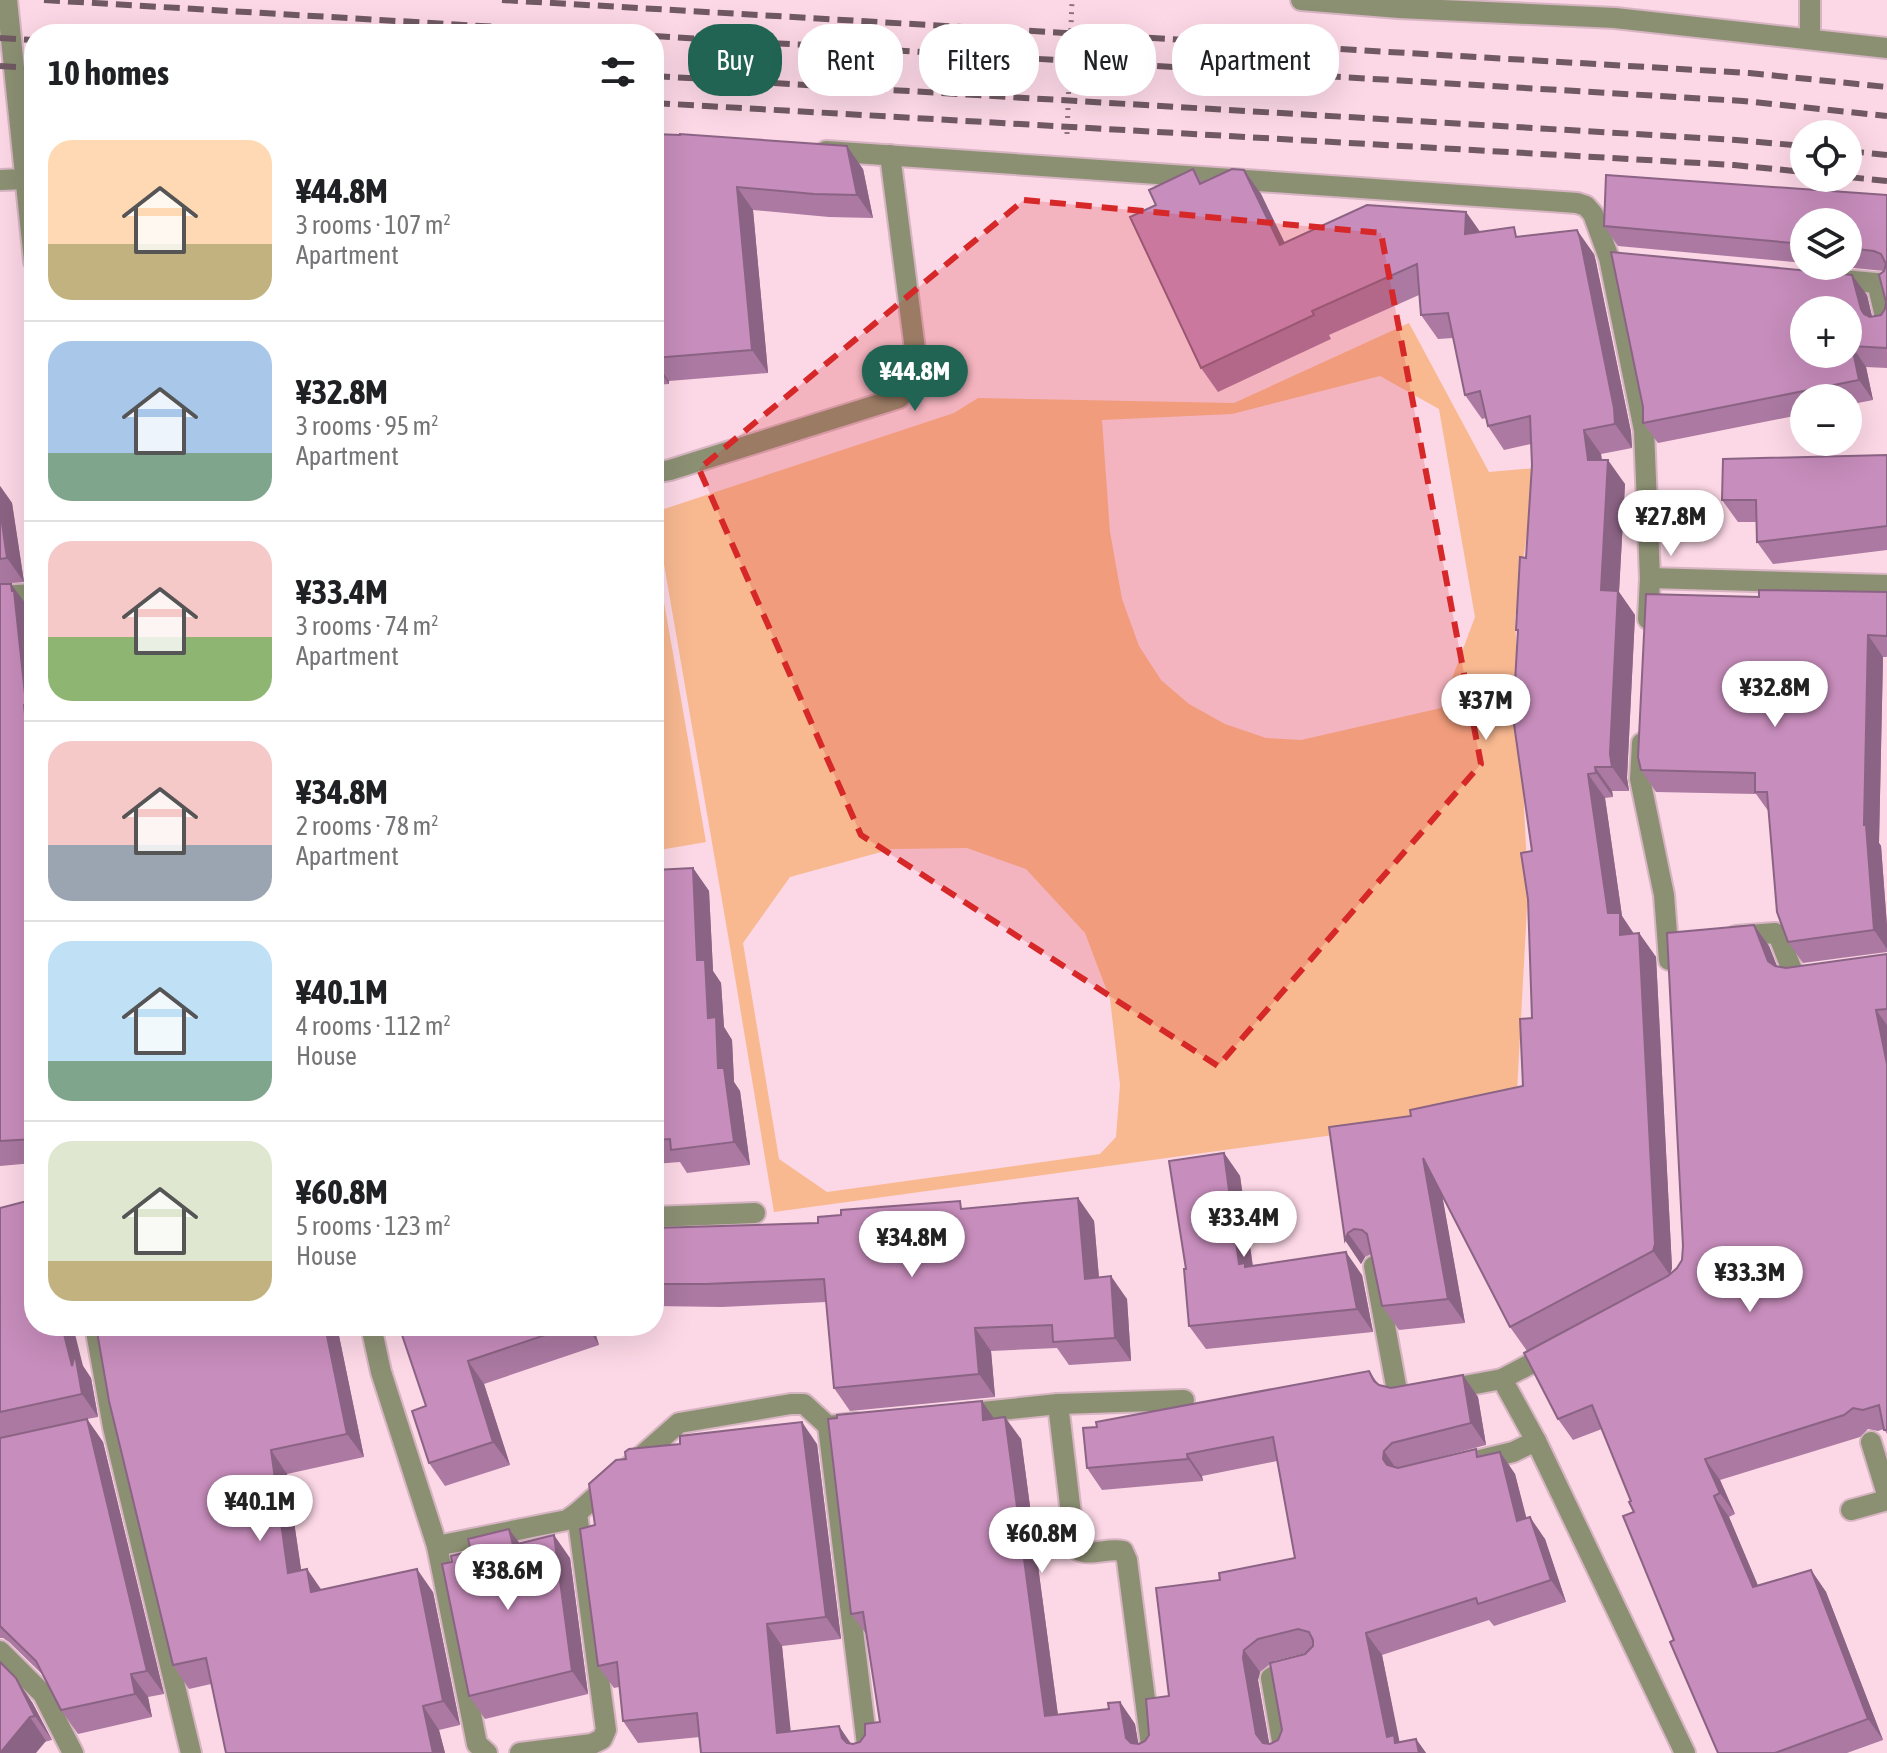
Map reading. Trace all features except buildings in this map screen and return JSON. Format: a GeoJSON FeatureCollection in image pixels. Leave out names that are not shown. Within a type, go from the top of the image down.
{"type":"FeatureCollection","features":[{"type":"Feature","properties":{"kind":"street"},"geometry":{"type":"LineString","coordinates":[[7,0],[24,92]]}},
{"type":"Feature","properties":{"kind":"street"},"geometry":{"type":"LineString","coordinates":[[1301,0],[1615,18],[1887,48]]}},
{"type":"Feature","properties":{"kind":"street"},"geometry":{"type":"LineString","coordinates":[[1810,0],[1810,38]]}},
{"type":"Feature","properties":{"kind":"street"},"geometry":{"type":"LineString","coordinates":[[811,150],[1586,206],[1617,258],[1644,430],[1650,578],[1647,640]]}},
{"type":"Feature","properties":{"kind":"street"},"geometry":{"type":"LineString","coordinates":[[664,471],[899,398],[918,373],[890,155]]}},
{"type":"Feature","properties":{"kind":"street"},"geometry":{"type":"LineString","coordinates":[[0,180],[24,179]]}},
{"type":"Feature","properties":{"kind":"street"},"geometry":{"type":"LineString","coordinates":[[1848,280],[1882,283],[1887,325]]}},
{"type":"Feature","properties":{"kind":"street"},"geometry":{"type":"LineString","coordinates":[[1650,578],[1887,585]]}},
{"type":"Feature","properties":{"kind":"street"},"geometry":{"type":"LineString","coordinates":[[0,596],[24,595]]}},
{"type":"Feature","properties":{"kind":"street"},"geometry":{"type":"LineString","coordinates":[[1643,717],[1640,779],[1675,940],[1669,972]]}},
{"type":"Feature","properties":{"kind":"street"},"geometry":{"type":"LineString","coordinates":[[1712,937],[1775,933],[1794,975],[1829,973]]}},
{"type":"Feature","properties":{"kind":"street"},"geometry":{"type":"LineString","coordinates":[[664,1217],[755,1213]]}},
{"type":"Feature","properties":{"kind":"street"},"geometry":{"type":"LineString","coordinates":[[1374,1266],[1397,1391],[1405,1397],[1502,1379],[1569,1343]]}},
{"type":"Feature","properties":{"kind":"street"},"geometry":{"type":"LineString","coordinates":[[96,1336],[106,1429],[191,1753]]}},
{"type":"Feature","properties":{"kind":"street"},"geometry":{"type":"LineString","coordinates":[[373,1336],[381,1372],[437,1546],[477,1744],[487,1753]]}},
{"type":"Feature","properties":{"kind":"street"},"geometry":{"type":"LineString","coordinates":[[1502,1379],[1536,1441],[1685,1753]]}},
{"type":"Feature","properties":{"kind":"street"},"geometry":{"type":"LineString","coordinates":[[939,1416],[1058,1404],[1184,1400]]}},
{"type":"Feature","properties":{"kind":"street"},"geometry":{"type":"LineString","coordinates":[[437,1546],[567,1520],[679,1423],[804,1404],[828,1426],[868,1753]]}},
{"type":"Feature","properties":{"kind":"street"},"geometry":{"type":"LineString","coordinates":[[1058,1404],[1074,1539],[1078,1550],[1085,1553],[1115,1549],[1123,1551],[1127,1560],[1152,1753]]}},
{"type":"Feature","properties":{"kind":"street"},"geometry":{"type":"LineString","coordinates":[[828,1426],[869,1422]]}},
{"type":"Feature","properties":{"kind":"street"},"geometry":{"type":"LineString","coordinates":[[1454,1466],[1513,1452],[1536,1441]]}},
{"type":"Feature","properties":{"kind":"street"},"geometry":{"type":"LineString","coordinates":[[1851,1510],[1887,1497],[1871,1442]]}},
{"type":"Feature","properties":{"kind":"street"},"geometry":{"type":"LineString","coordinates":[[520,1753],[592,1744],[602,1739],[606,1730],[577,1513]]}},
{"type":"Feature","properties":{"kind":"street"},"geometry":{"type":"LineString","coordinates":[[0,1651],[43,1694],[73,1753]]}},
{"type":"Feature","properties":{"kind":"street"},"geometry":{"type":"LineString","coordinates":[[1284,1753],[1271,1678],[1316,1664]]}},
{"type":"Feature","properties":{"kind":"path"},"geometry":{"type":"LineString","coordinates":[[1065,167],[1072,0]]}},
{"type":"Feature","properties":{"kind":"highlighted area"},"geometry":{"type":"Polygon","coordinates":[[[1024,200],[1381,233],[1481,764],[1218,1066],[861,835],[699,469],[1024,200]]]}},
{"type":"Feature","properties":{"kind":"shaded area"},"geometry":{"type":"Polygon","coordinates":[[[1409,323],[1489,472],[1536,468],[1515,619],[1528,889],[1516,1110],[774,1212],[664,564],[664,509],[954,413],[978,398],[1234,403],[1409,323]],[[1380,376],[1232,414],[1102,420],[1110,532],[1122,599],[1139,646],[1161,680],[1189,704],[1225,724],[1266,738],[1301,740],[1441,708],[1475,617],[1439,409],[1380,376]],[[967,848],[892,849],[790,877],[743,943],[779,1159],[827,1192],[1100,1154],[1116,1137],[1120,1085],[1110,999],[1085,933],[1026,869],[967,848]]]}},
{"type":"Feature","properties":{"kind":"shaded area"},"geometry":{"type":"Polygon","coordinates":[[[664,602],[706,842],[664,849],[664,602]]]}},
{"type":"Feature","properties":{"kind":"railway"},"geometry":{"type":"LineString","coordinates":[[44,0],[448,24]]}},
{"type":"Feature","properties":{"kind":"railway"},"geometry":{"type":"LineString","coordinates":[[502,0],[1749,73],[1887,87]]}},
{"type":"Feature","properties":{"kind":"railway"},"geometry":{"type":"LineString","coordinates":[[664,37],[1743,101],[1887,116]]}},
{"type":"Feature","properties":{"kind":"railway"},"geometry":{"type":"LineString","coordinates":[[0,38],[24,39]]}},
{"type":"Feature","properties":{"kind":"railway"},"geometry":{"type":"LineString","coordinates":[[0,66],[24,67]]}},
{"type":"Feature","properties":{"kind":"railway"},"geometry":{"type":"LineString","coordinates":[[664,77],[1790,145]]}},
{"type":"Feature","properties":{"kind":"railway"},"geometry":{"type":"LineString","coordinates":[[664,104],[1790,171]]}},
{"type":"Feature","properties":{"kind":"railway"},"geometry":{"type":"LineString","coordinates":[[1862,152],[1887,155]]}},
{"type":"Feature","properties":{"kind":"railway"},"geometry":{"type":"LineString","coordinates":[[1862,178],[1887,181]]}}]}
